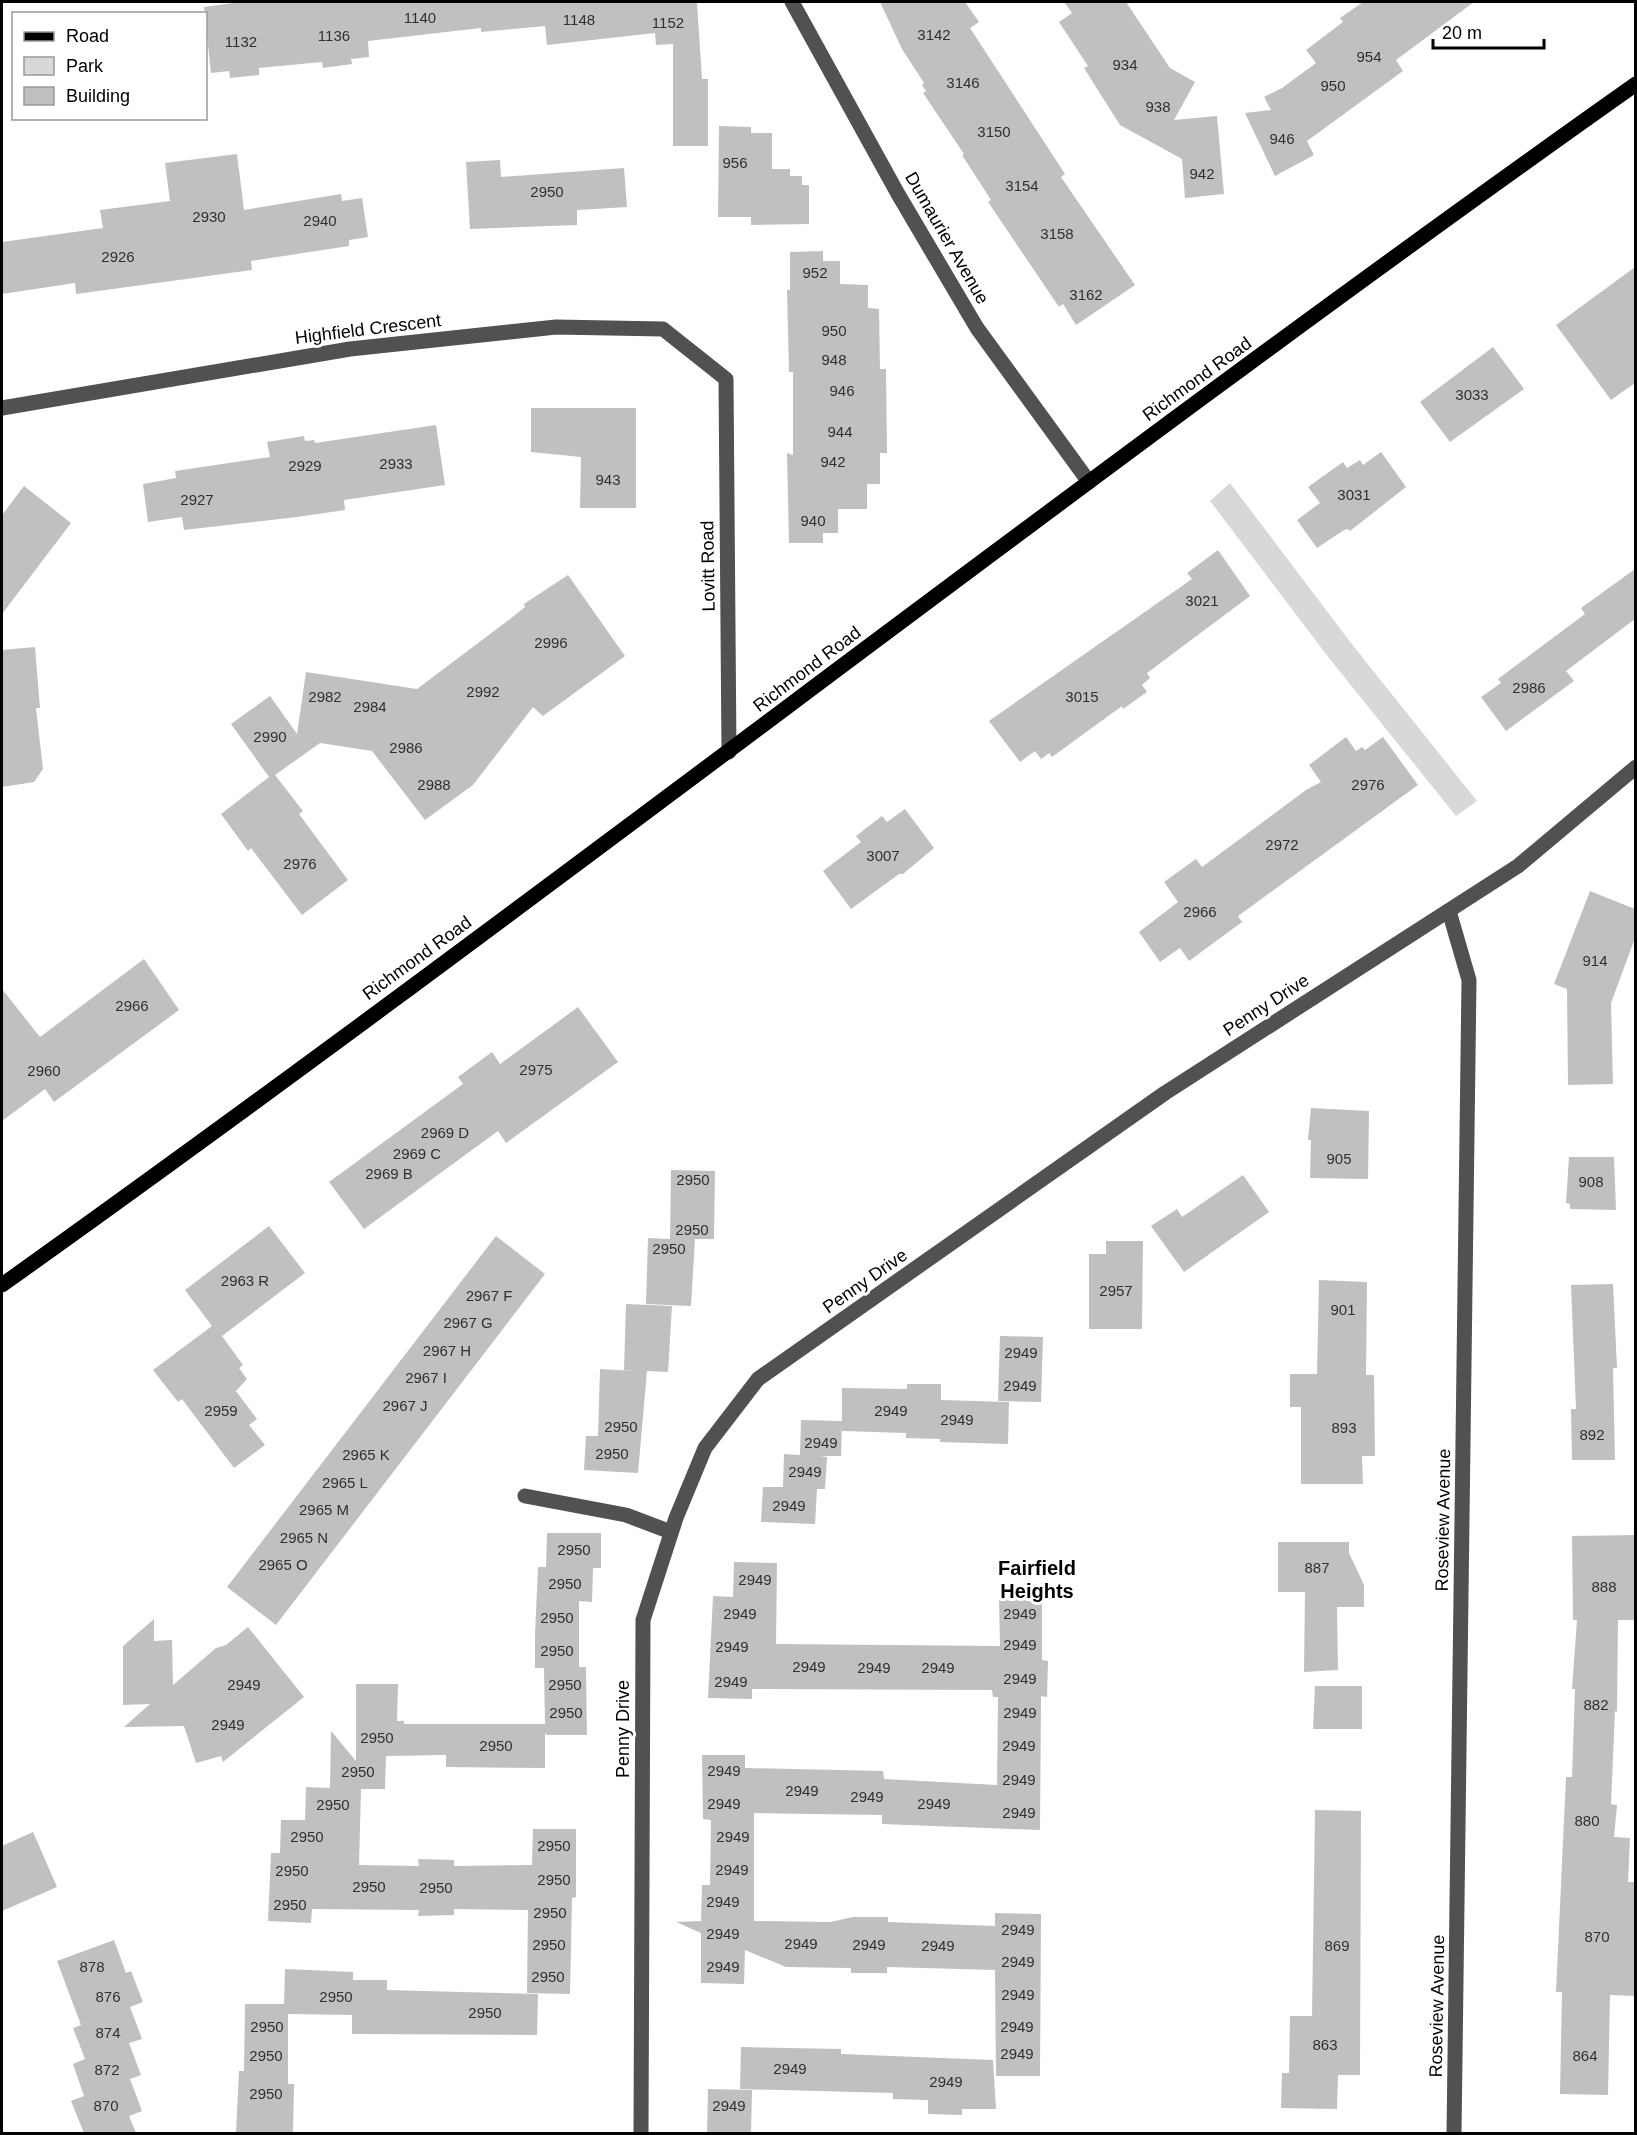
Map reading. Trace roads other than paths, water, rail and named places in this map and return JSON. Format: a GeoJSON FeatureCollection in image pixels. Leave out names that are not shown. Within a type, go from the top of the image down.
{"type":"FeatureCollection","features":[{"type":"Feature","properties":{"kind":"main road","name":"Richmond Road"},"geometry":{"type":"LineString","coordinates":[[2,1285],[729,752],[1089,482],[1635,84]]}},
{"type":"Feature","properties":{"kind":"street","name":"Dumaurier Avenue"},"geometry":{"type":"LineString","coordinates":[[792,2],[898,194],[977,328],[1089,482]]}},
{"type":"Feature","properties":{"kind":"street","name":"Highfield Crescent"},"geometry":{"type":"LineString","coordinates":[[2,408],[350,349],[556,327],[663,329],[726,379]]}},
{"type":"Feature","properties":{"kind":"street","name":"Lovitt Road"},"geometry":{"type":"LineString","coordinates":[[726,379],[729,752]]}},
{"type":"Feature","properties":{"kind":"street","name":"Penny Drive"},"geometry":{"type":"LineString","coordinates":[[641,2133],[643,1620],[671,1532],[705,1448],[758,1379],[1165,1093],[1518,866],[1635,767]]}},
{"type":"Feature","properties":{"kind":"street","name":"Roseview Avenue"},"geometry":{"type":"LineString","coordinates":[[1449,911],[1469,980],[1454,2133]]}},
{"type":"Feature","properties":{"kind":"street"},"geometry":{"type":"LineString","coordinates":[[525,1496],[626,1515],[671,1532]]}},
{"type":"Feature","properties":{"kind":"district","name":"Fairfield Heights"},"geometry":{"type":"Point","coordinates":[1037,1580]}}]}
